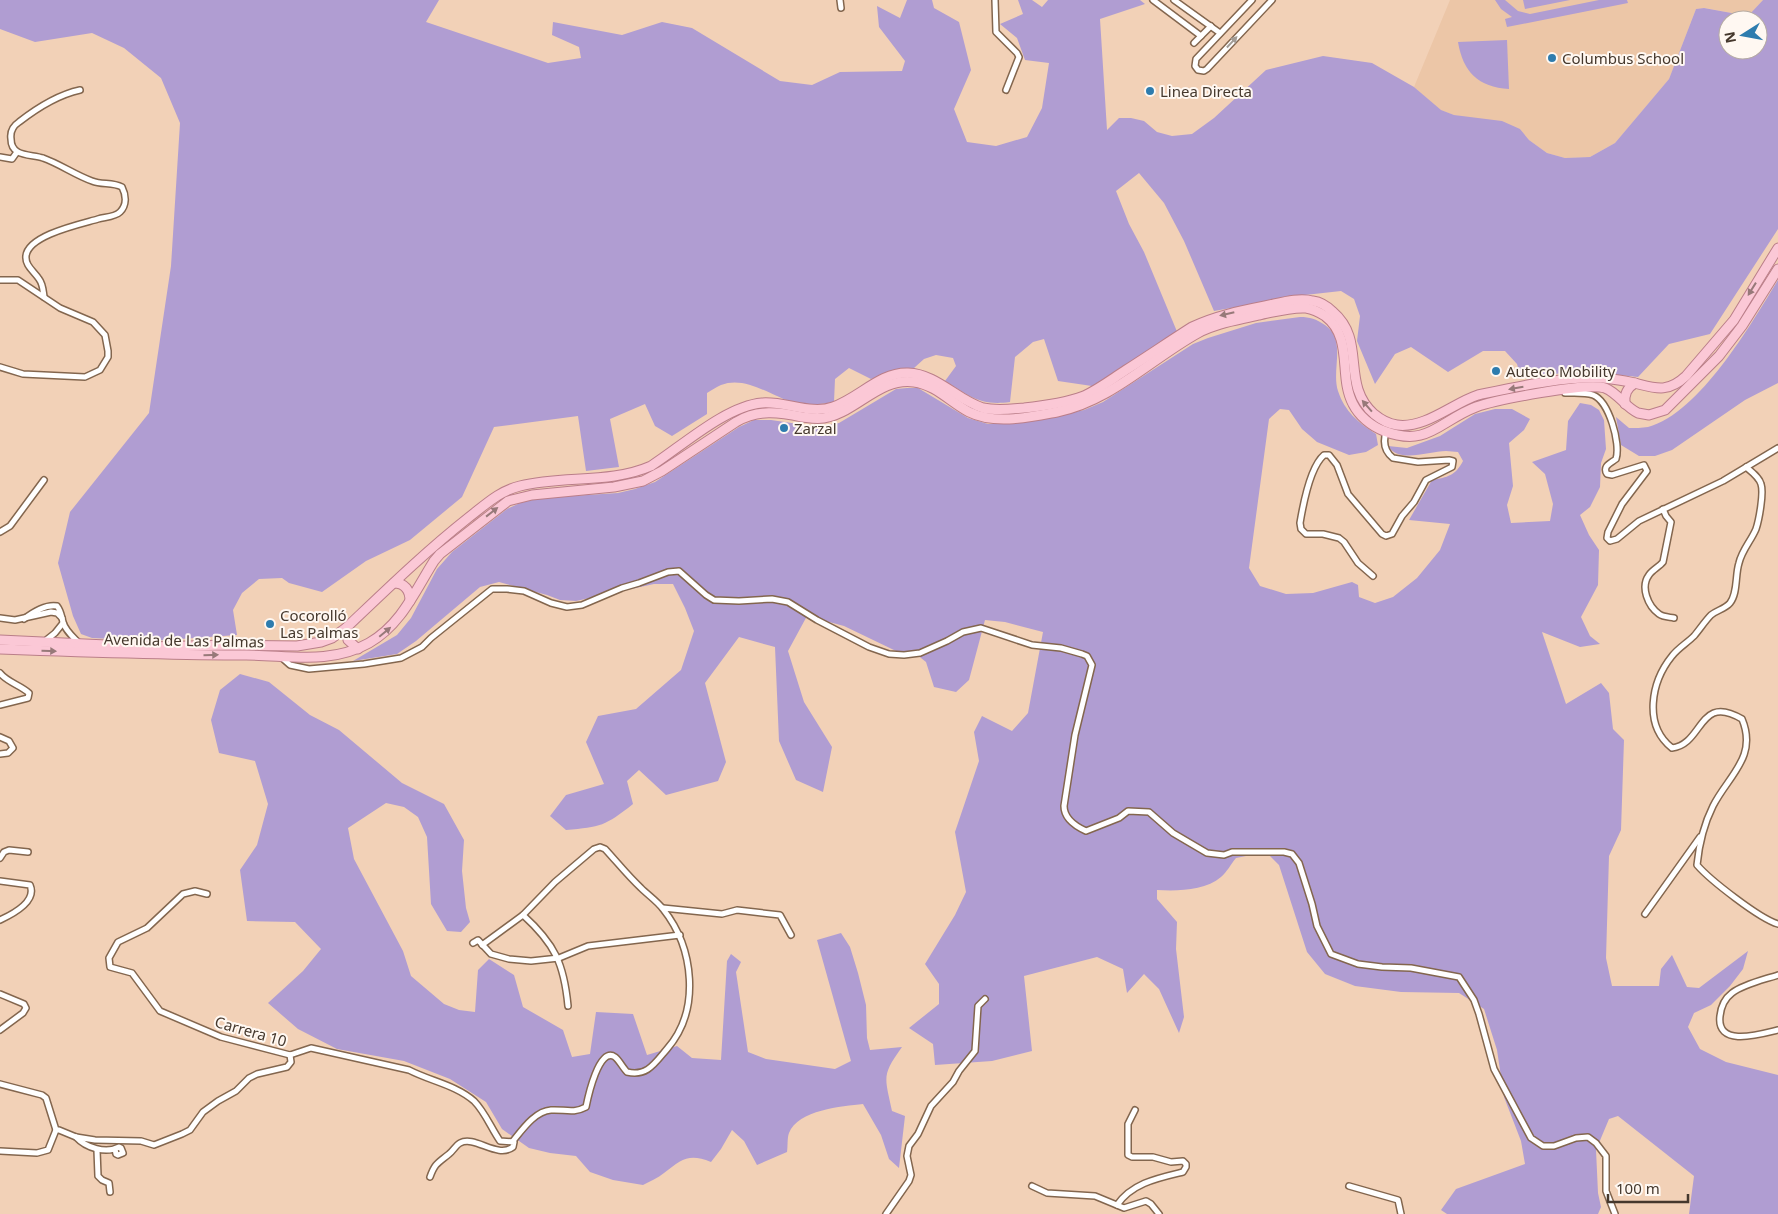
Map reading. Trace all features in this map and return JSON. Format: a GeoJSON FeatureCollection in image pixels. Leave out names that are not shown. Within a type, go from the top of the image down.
{"type":"FeatureCollection","features":[{"type":"Feature","properties":{"kind":"main road"},"geometry":{"type":"LineString","coordinates":[[1669,407],[1668,397],[1662,389],[1681,381],[1716,343],[1734,320],[1778,248]]}},
{"type":"Feature","properties":{"kind":"main road","name":"Avenida de Las Palmas"},"geometry":{"type":"LineString","coordinates":[[0,649],[181,655],[278,655],[322,658],[340,655],[370,642],[387,630],[400,616],[440,554],[508,500],[532,495],[614,487],[643,481],[662,471],[736,422],[749,416],[757,413],[775,412],[815,419],[827,418],[843,412],[883,388],[908,381],[924,384],[970,413],[986,418],[1005,419],[1057,412],[1105,394],[1177,345],[1202,331],[1242,319],[1290,309],[1307,308],[1319,312],[1336,328],[1344,350],[1348,389],[1353,404],[1369,422],[1386,432],[1397,435],[1418,436],[1436,430],[1480,406],[1551,391],[1587,386],[1600,387],[1613,392],[1633,411],[1644,415],[1656,414],[1669,407],[1730,343],[1778,269]]}},
{"type":"Feature","properties":{"kind":"main road","name":"Avenida de Las Palmas"},"geometry":{"type":"LineString","coordinates":[[0,640],[78,642],[149,647],[297,646],[321,642],[332,638],[346,628],[433,546],[505,491],[530,484],[612,477],[641,470],[651,466],[727,414],[753,404],[772,402],[823,409],[843,402],[875,383],[893,375],[909,373],[926,377],[963,400],[989,409],[1001,410],[1052,404],[1083,396],[1093,391],[1192,327],[1207,320],[1224,314],[1294,301],[1316,301],[1326,306],[1340,318],[1348,331],[1359,395],[1363,403],[1376,416],[1396,425],[1423,421],[1478,395],[1528,385],[1593,378],[1613,379],[1649,388],[1662,389]]}},
{"type":"Feature","properties":{"kind":"main road"},"geometry":{"type":"LineString","coordinates":[[1625,404],[1625,396],[1628,389],[1635,383]]}},
{"type":"Feature","properties":{"kind":"main road"},"geometry":{"type":"LineString","coordinates":[[394,583],[403,585],[406,588],[409,592],[410,600]]}},
{"type":"Feature","properties":{"kind":"main road"},"geometry":{"type":"LineString","coordinates":[[346,628],[348,640],[358,648]]}},
{"type":"Feature","properties":{"kind":"street"},"geometry":{"type":"LineString","coordinates":[[840,0],[841,8]]}},
{"type":"Feature","properties":{"kind":"street"},"geometry":{"type":"LineString","coordinates":[[995,0],[996,32],[1001,39],[1017,52],[1019,58],[1006,90]]}},
{"type":"Feature","properties":{"kind":"street"},"geometry":{"type":"LineString","coordinates":[[1153,0],[1201,36]]}},
{"type":"Feature","properties":{"kind":"street"},"geometry":{"type":"LineString","coordinates":[[1174,0],[1220,33]]}},
{"type":"Feature","properties":{"kind":"street"},"geometry":{"type":"LineString","coordinates":[[1252,0],[1196,59],[1195,66],[1198,70],[1204,71],[1272,0]]}},
{"type":"Feature","properties":{"kind":"street"},"geometry":{"type":"LineString","coordinates":[[1194,43],[1211,26]]}},
{"type":"Feature","properties":{"kind":"street"},"geometry":{"type":"LineString","coordinates":[[44,297],[43,287],[39,278],[27,263],[28,248],[36,241],[61,230],[115,215],[124,206],[126,197],[122,187],[116,184],[93,182],[42,158],[18,152],[12,147],[10,136],[17,123],[61,95],[80,90]]}},
{"type":"Feature","properties":{"kind":"street"},"geometry":{"type":"LineString","coordinates":[[0,157],[12,159],[18,152]]}},
{"type":"Feature","properties":{"kind":"street"},"geometry":{"type":"LineString","coordinates":[[0,280],[18,280],[60,308],[93,322],[105,335],[108,351],[108,358],[100,370],[85,377],[23,374],[0,367]]}},
{"type":"Feature","properties":{"kind":"street"},"geometry":{"type":"LineString","coordinates":[[1551,391],[1592,394],[1604,404],[1610,414],[1618,451],[1616,459],[1607,464],[1607,474],[1612,475],[1644,465],[1647,471],[1622,504],[1608,532],[1608,540],[1610,541],[1617,539],[1639,522],[1724,481],[1778,448]]}},
{"type":"Feature","properties":{"kind":"street"},"geometry":{"type":"LineString","coordinates":[[1373,576],[1358,563],[1344,542],[1339,538],[1323,534],[1306,534],[1301,529],[1300,523],[1310,483],[1320,459],[1324,455],[1329,455],[1337,465],[1350,497],[1382,534],[1386,536],[1392,534],[1402,516],[1414,502],[1426,480],[1452,467],[1453,463],[1449,460],[1418,462],[1393,458],[1386,449],[1384,442],[1386,432]]}},
{"type":"Feature","properties":{"kind":"street"},"geometry":{"type":"LineString","coordinates":[[1746,467],[1761,483],[1762,490],[1756,528],[1738,564],[1732,602],[1712,615],[1692,638],[1671,656],[1658,678],[1653,700],[1653,712],[1658,733],[1672,748],[1679,747],[1685,743],[1705,720],[1718,711],[1727,712],[1742,719],[1748,737],[1742,758],[1732,778],[1714,804],[1702,835],[1697,865],[1752,911],[1778,924]]}},
{"type":"Feature","properties":{"kind":"street"},"geometry":{"type":"LineString","coordinates":[[0,532],[10,526],[44,480]]}},
{"type":"Feature","properties":{"kind":"street"},"geometry":{"type":"LineString","coordinates":[[1664,509],[1666,516],[1671,522],[1663,562],[1646,579],[1645,592],[1651,607],[1660,616],[1674,618]]}},
{"type":"Feature","properties":{"kind":"street"},"geometry":{"type":"LineString","coordinates":[[278,655],[290,665],[309,669],[364,664],[401,658],[422,648],[430,638],[492,590],[524,591],[550,603],[567,607],[582,605],[622,588],[668,572],[678,571],[714,600],[772,599],[788,602],[817,620],[869,647],[888,654],[920,653],[962,632],[981,628],[1032,644],[1061,648],[1086,656],[1092,665],[1075,735],[1064,806],[1064,813],[1071,822],[1086,831],[1119,818],[1128,811],[1149,812],[1173,833],[1207,853],[1224,855],[1232,852],[1284,852],[1292,854],[1299,863],[1317,926],[1330,954],[1358,964],[1411,968],[1459,977],[1474,1000],[1494,1069],[1531,1138],[1543,1146],[1554,1146],[1576,1138],[1588,1137],[1596,1143],[1606,1156],[1606,1191],[1614,1214]]}},
{"type":"Feature","properties":{"kind":"street"},"geometry":{"type":"LineString","coordinates":[[0,618],[24,619],[33,612],[54,605],[59,608],[67,630],[78,642]]}},
{"type":"Feature","properties":{"kind":"street"},"geometry":{"type":"LineString","coordinates":[[45,641],[55,633],[63,621]]}},
{"type":"Feature","properties":{"kind":"street"},"geometry":{"type":"LineString","coordinates":[[0,674],[29,693],[28,698],[0,705]]}},
{"type":"Feature","properties":{"kind":"street"},"geometry":{"type":"LineString","coordinates":[[0,737],[9,741],[12,748],[8,753],[0,754]]}},
{"type":"Feature","properties":{"kind":"street"},"geometry":{"type":"LineString","coordinates":[[1645,914],[1702,835]]}},
{"type":"Feature","properties":{"kind":"street"},"geometry":{"type":"LineString","coordinates":[[430,1177],[434,1165],[461,1143],[467,1142],[502,1150],[510,1149],[514,1146],[513,1141],[524,1127],[540,1112],[551,1110],[575,1111],[586,1107],[600,1062],[606,1056],[614,1056],[627,1072],[640,1073],[651,1068],[675,1040],[683,1025],[690,992],[686,953],[680,935],[662,908],[600,847],[594,849],[555,882],[523,915],[482,944]]}},
{"type":"Feature","properties":{"kind":"street"},"geometry":{"type":"LineString","coordinates":[[0,858],[4,852],[9,850],[28,852]]}},
{"type":"Feature","properties":{"kind":"street"},"geometry":{"type":"LineString","coordinates":[[0,882],[30,884],[32,896],[14,913],[0,920]]}},
{"type":"Feature","properties":{"kind":"street","name":"Carrera 10"},"geometry":{"type":"LineString","coordinates":[[56,1130],[76,1137],[95,1140],[141,1141],[154,1145],[190,1130],[203,1112],[236,1090],[249,1078],[257,1074],[287,1067],[291,1062],[290,1055],[221,1037],[160,1011],[132,973],[110,967],[109,958],[118,942],[147,928],[183,894],[195,891],[207,894]]}},
{"type":"Feature","properties":{"kind":"street"},"geometry":{"type":"LineString","coordinates":[[662,908],[722,914],[737,910],[780,915],[791,935]]}},
{"type":"Feature","properties":{"kind":"street"},"geometry":{"type":"LineString","coordinates":[[523,915],[547,940],[558,958],[566,981],[568,1006]]}},
{"type":"Feature","properties":{"kind":"street"},"geometry":{"type":"LineString","coordinates":[[473,943],[478,940],[491,954],[509,959],[531,961],[558,958],[588,946],[680,935]]}},
{"type":"Feature","properties":{"kind":"street"},"geometry":{"type":"LineString","coordinates":[[1778,974],[1734,992],[1723,1003],[1719,1018],[1723,1031],[1729,1036],[1738,1037],[1778,1030]]}},
{"type":"Feature","properties":{"kind":"street"},"geometry":{"type":"LineString","coordinates":[[0,994],[24,1004],[26,1008],[23,1013],[0,1030]]}},
{"type":"Feature","properties":{"kind":"street"},"geometry":{"type":"LineString","coordinates":[[886,1214],[909,1181],[911,1175],[906,1156],[909,1146],[918,1134],[931,1106],[953,1082],[959,1071],[976,1051],[978,1006],[985,999]]}},
{"type":"Feature","properties":{"kind":"street"},"geometry":{"type":"LineString","coordinates":[[290,1055],[311,1048],[410,1070],[465,1095],[474,1102],[500,1141],[513,1141]]}},
{"type":"Feature","properties":{"kind":"street"},"geometry":{"type":"LineString","coordinates":[[0,1084],[42,1095],[46,1098],[56,1130],[48,1150],[37,1153],[0,1152]]}},
{"type":"Feature","properties":{"kind":"street"},"geometry":{"type":"LineString","coordinates":[[1117,1205],[1124,1196],[1136,1187],[1183,1172],[1186,1168],[1184,1161],[1171,1162],[1153,1157],[1133,1158],[1128,1155],[1128,1124],[1135,1110]]}},
{"type":"Feature","properties":{"kind":"street"},"geometry":{"type":"LineString","coordinates":[[76,1137],[97,1150],[115,1149]]}},
{"type":"Feature","properties":{"kind":"street"},"geometry":{"type":"LineString","coordinates":[[97,1150],[98,1176],[110,1183],[110,1192]]}},
{"type":"Feature","properties":{"kind":"street"},"geometry":{"type":"LineString","coordinates":[[1032,1186],[1047,1193],[1095,1196],[1127,1208],[1146,1202],[1151,1204],[1159,1214]]}},
{"type":"Feature","properties":{"kind":"street"},"geometry":{"type":"LineString","coordinates":[[1349,1186],[1398,1200],[1401,1214]]}},
{"type":"Feature","properties":{"kind":"shaded area"},"geometry":{"type":"Polygon","coordinates":[[[0,0],[439,0],[426,22],[548,63],[581,58],[579,47],[552,35],[553,22],[622,35],[662,22],[692,28],[780,81],[812,85],[840,72],[902,71],[905,61],[879,27],[877,6],[900,18],[907,0],[932,0],[934,8],[959,22],[971,70],[954,109],[967,142],[996,146],[1027,137],[1042,108],[1049,63],[1025,60],[1017,38],[1000,24],[1023,14],[1018,0],[1032,0],[1042,7],[1048,0],[1140,0],[1145,4],[1100,19],[1107,130],[1119,118],[1131,118],[1144,121],[1157,132],[1172,136],[1192,134],[1214,118],[1266,70],[1323,56],[1372,63],[1414,87],[1441,110],[1454,115],[1502,121],[1520,129],[1529,140],[1547,153],[1565,158],[1590,157],[1615,143],[1669,79],[1696,9],[1704,8],[1718,11],[1718,60],[1768,60],[1768,10],[1754,10],[1763,0],[1778,0],[1778,229],[1710,334],[1669,344],[1638,377],[1580,371],[1521,378],[1517,364],[1505,351],[1483,351],[1448,372],[1411,347],[1395,354],[1375,384],[1357,341],[1360,316],[1354,299],[1341,291],[1305,295],[1214,311],[1184,241],[1164,203],[1139,173],[1116,191],[1178,334],[1092,386],[1058,381],[1044,339],[1033,342],[1015,357],[1010,402],[990,403],[975,399],[945,381],[956,366],[953,358],[936,355],[924,359],[914,368],[898,369],[871,379],[849,368],[835,379],[834,402],[810,405],[800,404],[749,385],[730,383],[719,386],[707,393],[707,414],[672,436],[655,426],[645,404],[610,419],[619,467],[586,471],[578,416],[494,427],[462,497],[410,540],[366,561],[322,592],[289,583],[282,578],[259,579],[242,593],[233,610],[237,635],[152,641],[92,638],[81,634],[73,616],[58,563],[70,512],[149,413],[171,266],[180,123],[161,78],[124,48],[92,33],[35,42],[0,29],[0,0]]]}},
{"type":"Feature","properties":{"kind":"shaded area","name":"Columbus School"},"geometry":{"type":"Polygon","coordinates":[[[1450,0],[1763,0],[1754,10],[1696,9],[1669,79],[1615,143],[1590,157],[1565,158],[1547,153],[1529,140],[1520,129],[1454,115],[1440,110],[1414,87],[1450,0]]]}},
{"type":"Feature","properties":{"kind":"shaded area"},"geometry":{"type":"Polygon","coordinates":[[[1495,0],[1505,0],[1518,11],[1530,14],[1599,0],[1627,0],[1628,3],[1507,27],[1505,19],[1512,17],[1501,9],[1495,0]]]}},
{"type":"Feature","properties":{"kind":"shaded area"},"geometry":{"type":"Polygon","coordinates":[[[1523,0],[1570,0],[1525,9],[1523,0]]]}},
{"type":"Feature","properties":{"kind":"shaded area"},"geometry":{"type":"Polygon","coordinates":[[[1507,40],[1509,89],[1489,85],[1468,70],[1460,53],[1458,42],[1507,40]]]}},
{"type":"Feature","properties":{"kind":"shaded area"},"geometry":{"type":"Polygon","coordinates":[[[1778,280],[1778,383],[1745,400],[1672,450],[1655,456],[1639,456],[1621,445],[1616,417],[1629,428],[1648,427],[1667,418],[1686,404],[1705,386],[1722,365],[1754,320],[1778,280]]]}},
{"type":"Feature","properties":{"kind":"shaded area"},"geometry":{"type":"Polygon","coordinates":[[[1300,317],[1316,320],[1332,331],[1337,347],[1336,383],[1338,391],[1348,411],[1376,434],[1378,445],[1366,452],[1349,455],[1317,442],[1302,429],[1289,410],[1280,409],[1269,419],[1249,568],[1260,586],[1286,594],[1313,593],[1352,582],[1358,585],[1359,597],[1375,603],[1393,597],[1417,578],[1440,550],[1450,524],[1409,520],[1432,480],[1450,475],[1457,470],[1463,461],[1458,452],[1446,451],[1407,455],[1399,454],[1388,446],[1407,448],[1440,436],[1475,414],[1495,409],[1512,409],[1530,419],[1524,430],[1509,443],[1513,486],[1507,505],[1511,523],[1550,521],[1553,504],[1545,474],[1532,462],[1566,450],[1568,421],[1580,403],[1591,405],[1599,410],[1604,420],[1606,449],[1601,463],[1600,487],[1590,507],[1580,515],[1589,535],[1599,550],[1598,585],[1581,617],[1590,636],[1600,644],[1580,647],[1542,632],[1566,704],[1601,683],[1609,693],[1613,729],[1624,740],[1621,830],[1609,856],[1606,958],[1612,986],[1659,986],[1661,969],[1672,955],[1687,987],[1699,988],[1748,951],[1743,969],[1730,986],[1711,1005],[1694,1013],[1688,1027],[1700,1049],[1726,1062],[1778,1075],[1778,1214],[1689,1214],[1694,1176],[1618,1116],[1609,1119],[1596,1150],[1598,1193],[1601,1207],[1598,1214],[1447,1214],[1441,1210],[1456,1189],[1525,1164],[1521,1141],[1504,1097],[1497,1050],[1484,1009],[1459,993],[1401,992],[1355,986],[1325,974],[1307,952],[1279,865],[1266,852],[1236,858],[1223,875],[1214,882],[1199,888],[1157,890],[1157,899],[1177,922],[1176,949],[1184,1017],[1179,1033],[1159,989],[1144,974],[1127,993],[1123,969],[1097,957],[1024,976],[1032,1051],[992,1061],[935,1065],[933,1044],[909,1028],[939,1004],[939,984],[925,964],[955,915],[966,892],[955,832],[979,761],[974,732],[982,716],[1012,731],[1028,713],[1043,632],[1005,622],[985,620],[969,680],[956,692],[934,687],[926,662],[916,654],[896,651],[844,626],[807,616],[788,651],[804,702],[832,747],[823,792],[796,780],[779,741],[775,647],[739,637],[705,683],[726,762],[718,781],[666,795],[639,770],[627,781],[633,804],[616,817],[602,824],[566,830],[550,816],[566,795],[604,784],[586,742],[598,716],[636,709],[681,670],[694,631],[673,584],[654,584],[576,601],[560,600],[499,582],[480,587],[416,641],[397,654],[353,661],[397,635],[411,618],[437,569],[452,552],[507,509],[520,503],[540,498],[618,493],[635,489],[655,482],[739,427],[754,420],[771,420],[819,427],[839,423],[896,389],[918,388],[968,418],[988,424],[1011,424],[1084,410],[1103,402],[1193,344],[1256,323],[1300,317]]]}},
{"type":"Feature","properties":{"kind":"shaded area"},"geometry":{"type":"Polygon","coordinates":[[[240,674],[269,682],[310,715],[339,730],[402,783],[444,804],[464,840],[462,871],[466,908],[470,922],[461,932],[447,931],[431,904],[427,837],[418,817],[404,807],[386,803],[348,828],[354,859],[403,951],[411,976],[444,1004],[459,1010],[475,1012],[478,970],[489,959],[514,975],[523,1007],[563,1030],[572,1057],[590,1054],[596,1012],[633,1014],[647,1055],[677,1046],[692,1058],[721,1060],[727,961],[731,954],[741,962],[736,972],[748,1052],[766,1059],[835,1069],[851,1061],[817,940],[841,933],[850,947],[866,1005],[867,1038],[870,1050],[902,1047],[891,1064],[886,1077],[892,1111],[905,1116],[899,1168],[889,1159],[881,1135],[863,1104],[821,1111],[801,1119],[789,1133],[787,1152],[757,1165],[744,1141],[732,1130],[711,1162],[697,1158],[686,1159],[643,1185],[613,1180],[590,1172],[576,1156],[529,1148],[502,1129],[486,1102],[450,1079],[404,1061],[337,1049],[298,1029],[268,1003],[303,971],[321,949],[295,922],[247,921],[240,870],[257,845],[268,804],[255,761],[219,753],[211,720],[220,690],[240,674]]]}},
{"type":"Feature","properties":{"kind":"place","name":"Columbus School"},"geometry":{"type":"Point","coordinates":[1552,58]}},
{"type":"Feature","properties":{"kind":"place","name":"Linea Directa"},"geometry":{"type":"Point","coordinates":[1150,91]}},
{"type":"Feature","properties":{"kind":"place","name":"Auteco Mobility"},"geometry":{"type":"Point","coordinates":[1496,371]}},
{"type":"Feature","properties":{"kind":"place","name":"Zarzal"},"geometry":{"type":"Point","coordinates":[784,428]}},
{"type":"Feature","properties":{"kind":"place","name":"Cocorolló Las Palmas"},"geometry":{"type":"Point","coordinates":[270,624]}}]}
